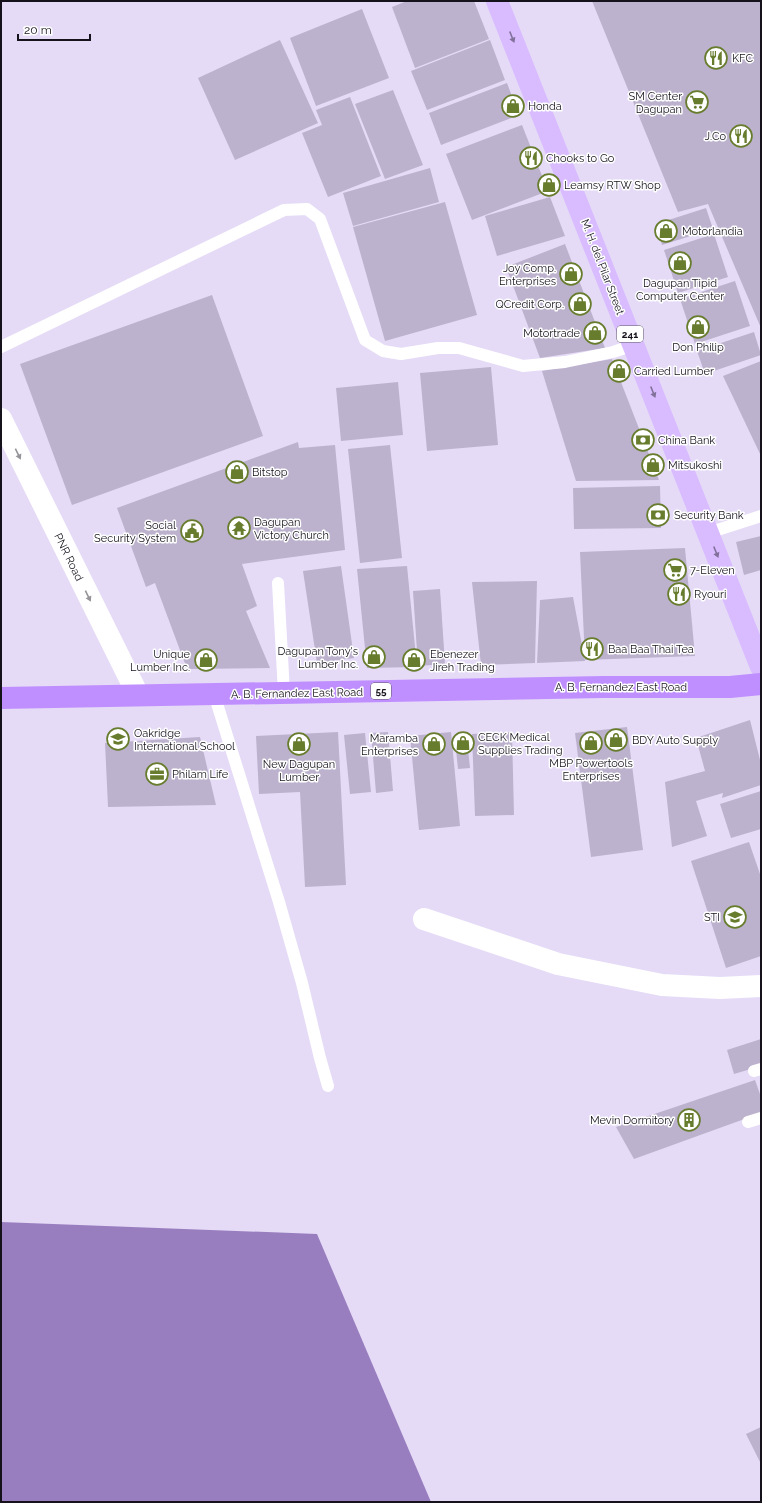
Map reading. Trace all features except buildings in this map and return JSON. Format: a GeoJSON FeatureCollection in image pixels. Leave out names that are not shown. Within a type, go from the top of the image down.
{"type":"FeatureCollection","features":[{"type":"Feature","properties":{"kind":"highway","name":"A. B. Fernandez East Road"},"geometry":{"type":"LineString","coordinates":[[1,698],[596,687],[730,687],[761,684]]}},
{"type":"Feature","properties":{"kind":"main road","name":"M. H. del Pilar Street"},"geometry":{"type":"LineString","coordinates":[[497,1],[761,667]]}},
{"type":"Feature","properties":{"kind":"street","name":"PNR Road"},"geometry":{"type":"LineString","coordinates":[[1,419],[138,695]]}},
{"type":"Feature","properties":{"kind":"street"},"geometry":{"type":"LineString","coordinates":[[424,919],[558,964],[662,985],[720,988],[761,986]]}},
{"type":"Feature","properties":{"kind":"lane"},"geometry":{"type":"LineString","coordinates":[[1,347],[284,210],[307,209],[320,218],[365,340],[383,351],[401,354],[438,348],[459,348],[523,366],[566,362],[613,352],[634,345]]}},
{"type":"Feature","properties":{"kind":"lane"},"geometry":{"type":"LineString","coordinates":[[708,532],[761,516]]}},
{"type":"Feature","properties":{"kind":"lane"},"geometry":{"type":"LineString","coordinates":[[278,583],[284,693]]}},
{"type":"Feature","properties":{"kind":"lane"},"geometry":{"type":"LineString","coordinates":[[214,694],[279,902],[302,983],[328,1086]]}},
{"type":"Feature","properties":{"kind":"lane"},"geometry":{"type":"LineString","coordinates":[[748,1122],[761,1118]]}},
{"type":"Feature","properties":{"kind":"shaded area"},"geometry":{"type":"Polygon","coordinates":[[[1,1222],[317,1234],[431,1502],[1,1502],[1,1222]]]}},
{"type":"Feature","properties":{"kind":"place","name":"KFC"},"geometry":{"type":"Point","coordinates":[716,58]}},
{"type":"Feature","properties":{"kind":"place","name":"SM Center Dagupan"},"geometry":{"type":"Point","coordinates":[697,102]}},
{"type":"Feature","properties":{"kind":"place","name":"Honda"},"geometry":{"type":"Point","coordinates":[513,106]}},
{"type":"Feature","properties":{"kind":"place","name":"J.Co"},"geometry":{"type":"Point","coordinates":[741,136]}},
{"type":"Feature","properties":{"kind":"place","name":"Chooks to Go"},"geometry":{"type":"Point","coordinates":[531,158]}},
{"type":"Feature","properties":{"kind":"place","name":"Leamsy RTW Shop"},"geometry":{"type":"Point","coordinates":[549,185]}},
{"type":"Feature","properties":{"kind":"place","name":"Motorlandia"},"geometry":{"type":"Point","coordinates":[666,231]}},
{"type":"Feature","properties":{"kind":"place","name":"Dagupan Tipid Computer Center"},"geometry":{"type":"Point","coordinates":[680,263]}},
{"type":"Feature","properties":{"kind":"place","name":"Joy Comp. Enterprises"},"geometry":{"type":"Point","coordinates":[571,274]}},
{"type":"Feature","properties":{"kind":"place","name":"QCredit Corp."},"geometry":{"type":"Point","coordinates":[580,304]}},
{"type":"Feature","properties":{"kind":"place","name":"Don Philip"},"geometry":{"type":"Point","coordinates":[698,327]}},
{"type":"Feature","properties":{"kind":"place","name":"Motortrade"},"geometry":{"type":"Point","coordinates":[595,333]}},
{"type":"Feature","properties":{"kind":"place","name":"Carried Lumber"},"geometry":{"type":"Point","coordinates":[619,371]}},
{"type":"Feature","properties":{"kind":"place","name":"China Bank"},"geometry":{"type":"Point","coordinates":[643,440]}},
{"type":"Feature","properties":{"kind":"place","name":"Mitsukoshi"},"geometry":{"type":"Point","coordinates":[653,465]}},
{"type":"Feature","properties":{"kind":"place","name":"Bitstop"},"geometry":{"type":"Point","coordinates":[237,472]}},
{"type":"Feature","properties":{"kind":"place","name":"Security Bank"},"geometry":{"type":"Point","coordinates":[658,515]}},
{"type":"Feature","properties":{"kind":"place","name":"Dagupan Victory Church"},"geometry":{"type":"Point","coordinates":[239,528]}},
{"type":"Feature","properties":{"kind":"place","name":"Social Security System"},"geometry":{"type":"Point","coordinates":[192,531]}},
{"type":"Feature","properties":{"kind":"place","name":"7-Eleven"},"geometry":{"type":"Point","coordinates":[675,570]}},
{"type":"Feature","properties":{"kind":"place","name":"Ryouri"},"geometry":{"type":"Point","coordinates":[679,594]}},
{"type":"Feature","properties":{"kind":"place","name":"Baa Baa Thai Tea"},"geometry":{"type":"Point","coordinates":[592,649]}},
{"type":"Feature","properties":{"kind":"place","name":"Dagupan Tony's Lumber Inc."},"geometry":{"type":"Point","coordinates":[374,657]}},
{"type":"Feature","properties":{"kind":"place","name":"Unique Lumber Inc."},"geometry":{"type":"Point","coordinates":[206,660]}},
{"type":"Feature","properties":{"kind":"place","name":"Ebenezer Jireh Trading"},"geometry":{"type":"Point","coordinates":[414,660]}},
{"type":"Feature","properties":{"kind":"place","name":"Oakridge International School"},"geometry":{"type":"Point","coordinates":[118,739]}},
{"type":"Feature","properties":{"kind":"place","name":"BDY Auto Supply"},"geometry":{"type":"Point","coordinates":[616,740]}},
{"type":"Feature","properties":{"kind":"place","name":"CECK Medical Supplies Trading"},"geometry":{"type":"Point","coordinates":[463,743]}},
{"type":"Feature","properties":{"kind":"place","name":"MBP Powertools Enterprises"},"geometry":{"type":"Point","coordinates":[591,743]}},
{"type":"Feature","properties":{"kind":"place","name":"New Dagupan Lumber"},"geometry":{"type":"Point","coordinates":[299,744]}},
{"type":"Feature","properties":{"kind":"place","name":"Maramba Enterprises"},"geometry":{"type":"Point","coordinates":[434,744]}},
{"type":"Feature","properties":{"kind":"place","name":"Philam Life"},"geometry":{"type":"Point","coordinates":[157,774]}},
{"type":"Feature","properties":{"kind":"place","name":"STI"},"geometry":{"type":"Point","coordinates":[735,917]}},
{"type":"Feature","properties":{"kind":"place","name":"Mevin Dormitory"},"geometry":{"type":"Point","coordinates":[689,1120]}}]}
